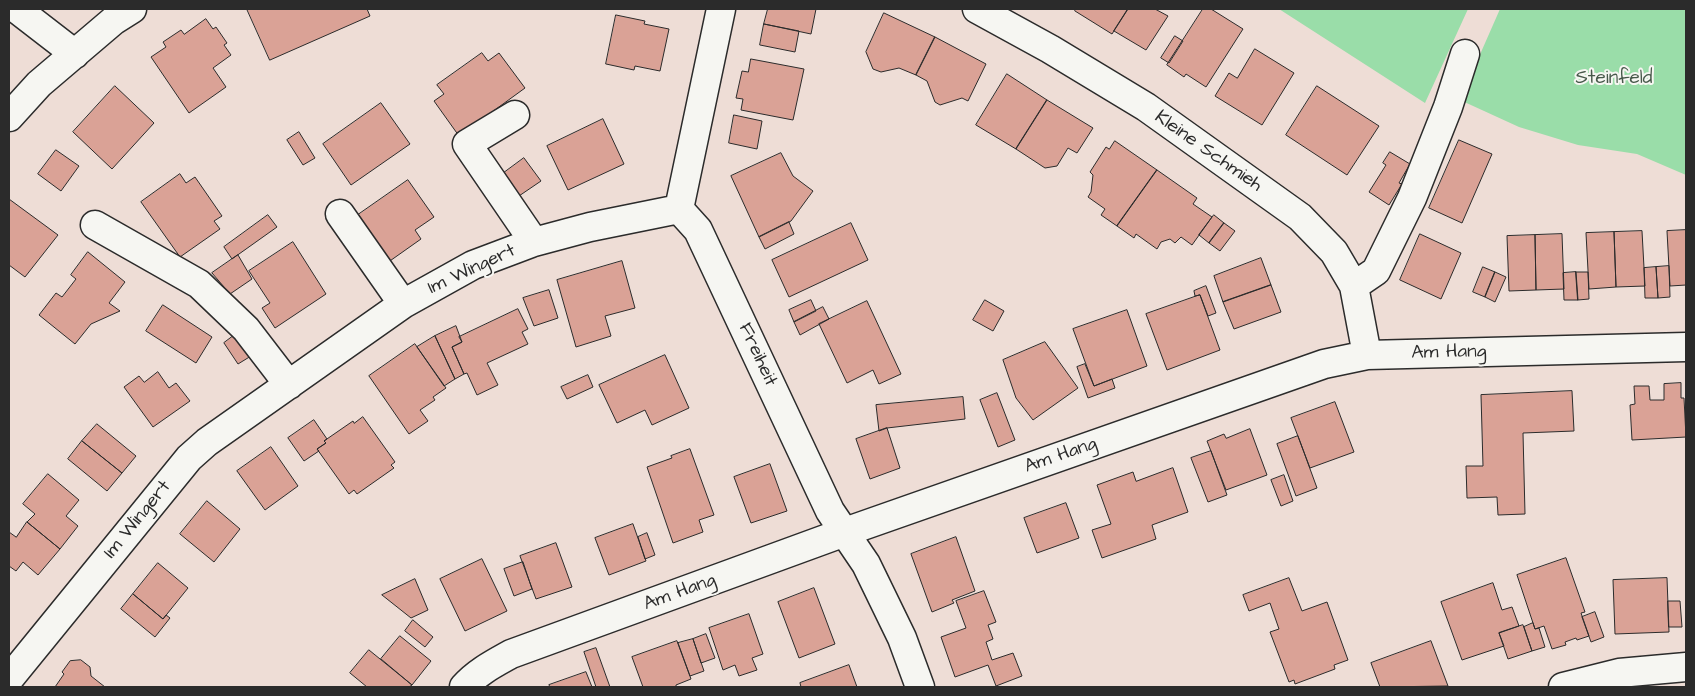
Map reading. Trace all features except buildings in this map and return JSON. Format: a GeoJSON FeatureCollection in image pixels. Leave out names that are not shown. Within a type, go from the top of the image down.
{"type":"FeatureCollection","features":[{"type":"Feature","properties":{"kind":"street"},"geometry":{"type":"LineString","coordinates":[[14,101],[39,84],[113,21],[132,9]]}},
{"type":"Feature","properties":{"kind":"street"},"geometry":{"type":"LineString","coordinates":[[679,209],[721,9]]}},
{"type":"Feature","properties":{"kind":"street","name":"Kleine Schmieh"},"geometry":{"type":"LineString","coordinates":[[977,9],[1050,48],[1146,107],[1300,217],[1334,252],[1354,286],[1367,355]]}},
{"type":"Feature","properties":{"kind":"street"},"geometry":{"type":"LineString","coordinates":[[18,10],[75,54]]}},
{"type":"Feature","properties":{"kind":"street"},"geometry":{"type":"LineString","coordinates":[[1354,286],[1376,271],[1412,198],[1448,107],[1465,54]]}},
{"type":"Feature","properties":{"kind":"street"},"geometry":{"type":"LineString","coordinates":[[515,115],[467,144],[534,242]]}},
{"type":"Feature","properties":{"kind":"street","name":"Im Wingert"},"geometry":{"type":"LineString","coordinates":[[9,679],[189,458],[207,442],[403,304],[473,265],[534,242],[590,227],[679,209]]}},
{"type":"Feature","properties":{"kind":"street","name":"Freiheit"},"geometry":{"type":"LineString","coordinates":[[679,209],[698,230],[830,511],[866,564],[902,638],[920,687]]}},
{"type":"Feature","properties":{"kind":"street"},"geometry":{"type":"LineString","coordinates":[[340,214],[403,304]]}},
{"type":"Feature","properties":{"kind":"street"},"geometry":{"type":"LineString","coordinates":[[95,226],[199,284],[246,329],[289,385]]}},
{"type":"Feature","properties":{"kind":"street","name":"Am Hang"},"geometry":{"type":"LineString","coordinates":[[464,687],[470,680],[490,666],[512,654],[845,532],[1324,364],[1367,355],[1686,347]]}},
{"type":"Feature","properties":{"kind":"street"},"geometry":{"type":"LineString","coordinates":[[1563,687],[1619,674],[1686,667]]}},
{"type":"Feature","properties":{"kind":"green space"},"geometry":{"type":"Polygon","coordinates":[[[1279,9],[1468,9],[1425,103],[1279,9]]]}},
{"type":"Feature","properties":{"kind":"green space","name":"Steinfeld"},"geometry":{"type":"Polygon","coordinates":[[[1500,9],[1686,9],[1686,175],[1637,154],[1578,145],[1519,127],[1460,100],[1500,9]]]}}]}
